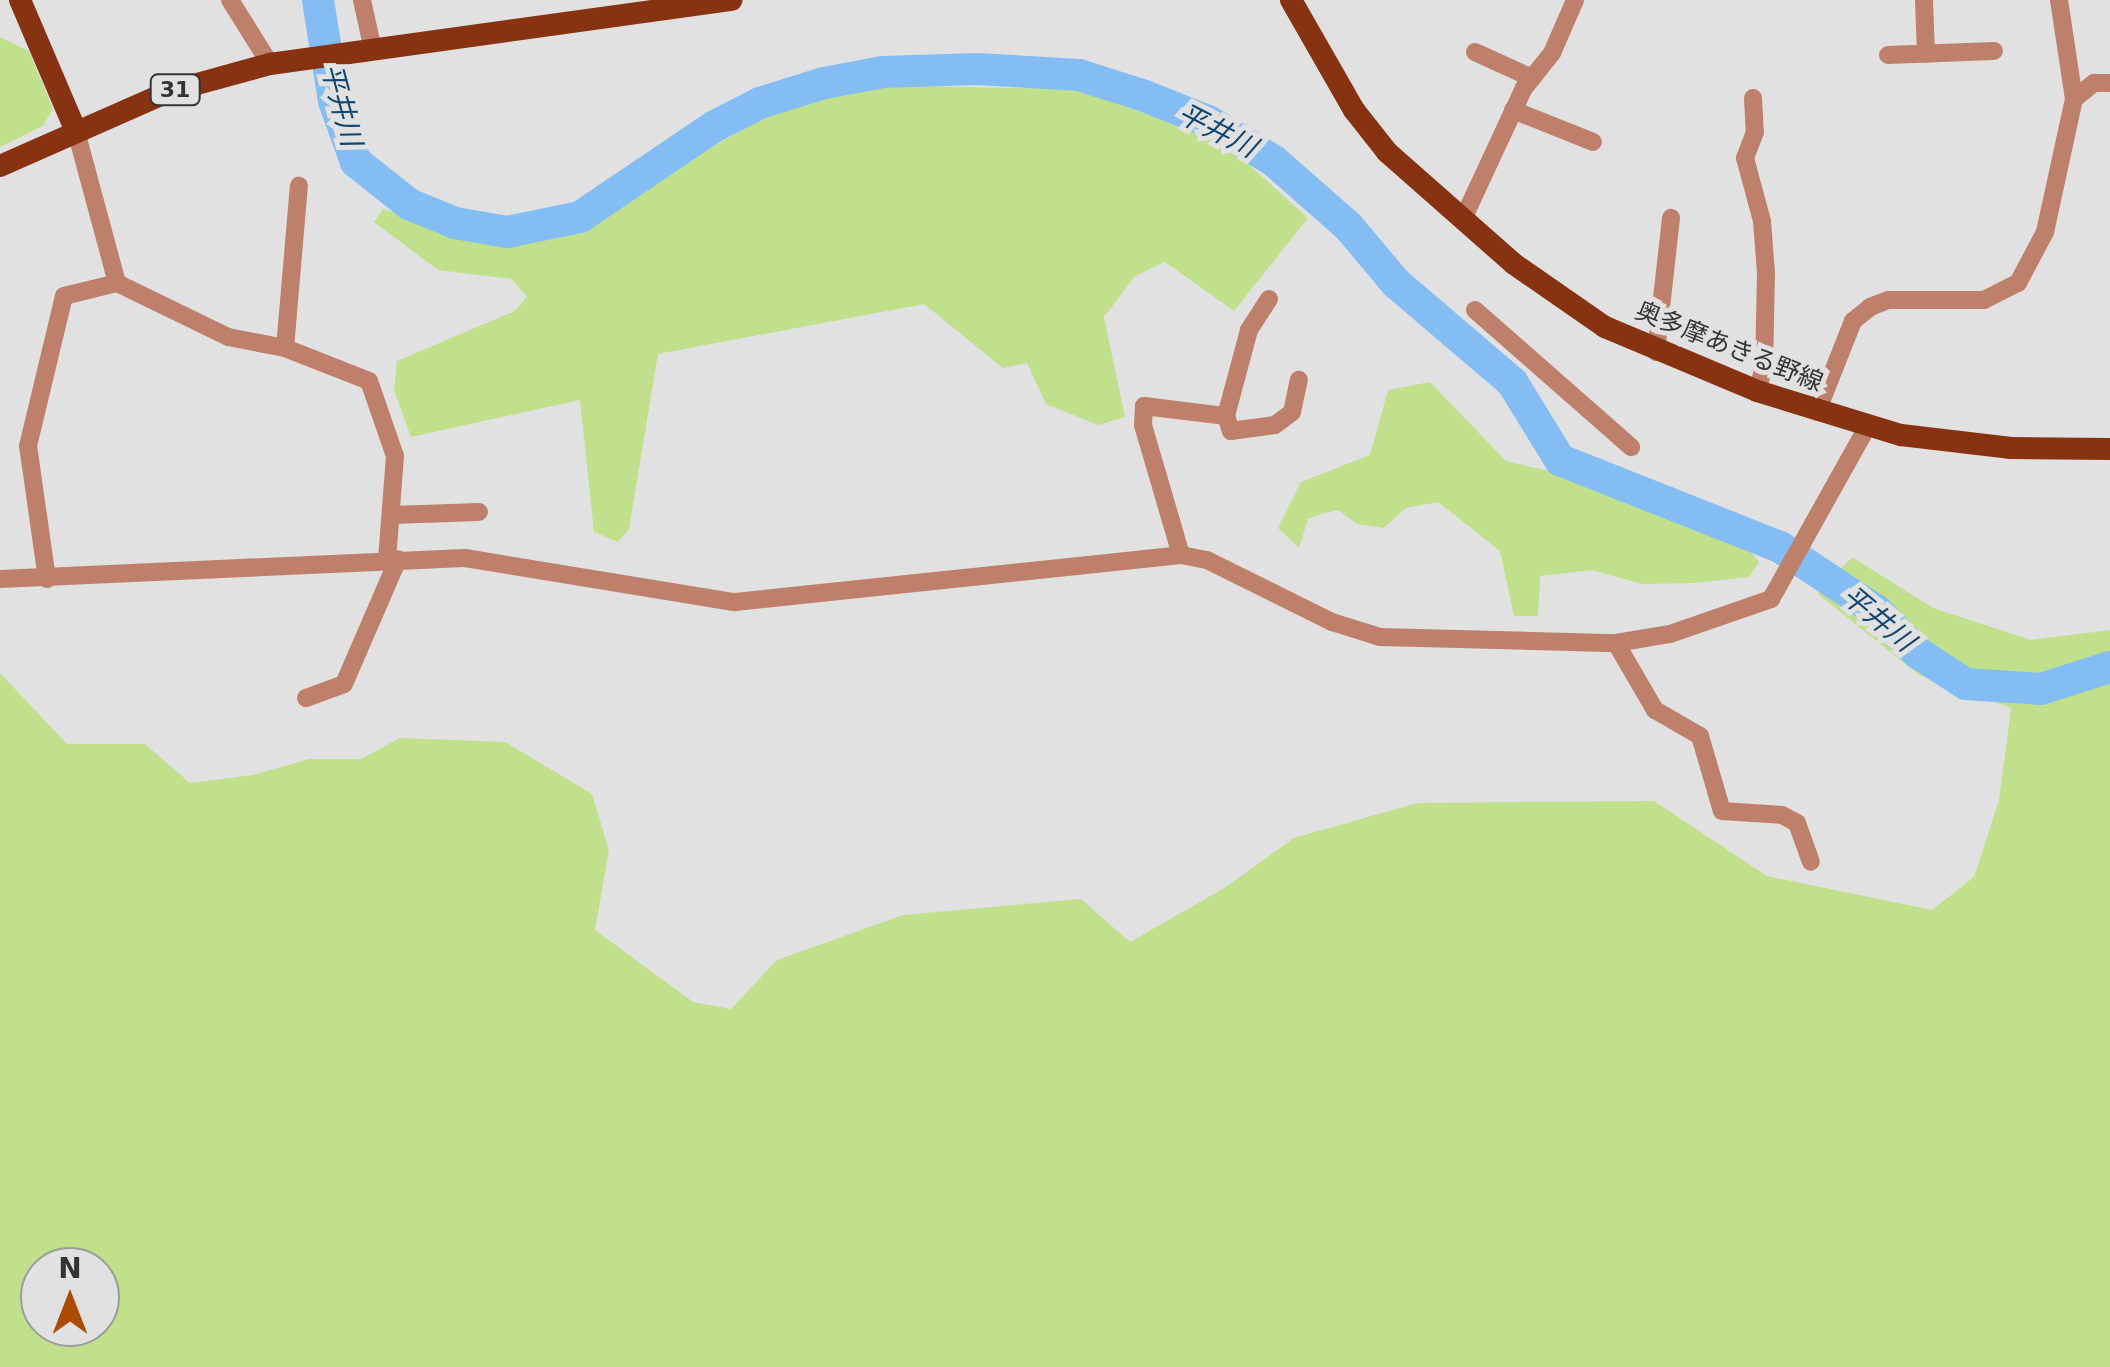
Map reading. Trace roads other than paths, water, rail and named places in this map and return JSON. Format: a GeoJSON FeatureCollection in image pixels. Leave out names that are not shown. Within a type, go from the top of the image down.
{"type":"FeatureCollection","features":[{"type":"Feature","properties":{"kind":"main road"},"geometry":{"type":"LineString","coordinates":[[20,0],[76,131]]}},
{"type":"Feature","properties":{"kind":"main road","name":"31"},"geometry":{"type":"LineString","coordinates":[[0,166],[168,92],[275,63],[602,11],[732,0]]}},
{"type":"Feature","properties":{"kind":"main road","name":"奥多摩あきる野線"},"geometry":{"type":"LineString","coordinates":[[1291,0],[1375,139],[1558,298],[1656,352],[1756,391],[1867,427],[2010,448],[2110,449]]}},
{"type":"Feature","properties":{"kind":"street"},"geometry":{"type":"LineString","coordinates":[[230,0],[275,63]]}},
{"type":"Feature","properties":{"kind":"street"},"geometry":{"type":"LineString","coordinates":[[362,0],[368,51]]}},
{"type":"Feature","properties":{"kind":"street"},"geometry":{"type":"LineString","coordinates":[[1464,217],[1512,110],[1552,54],[1576,0]]}},
{"type":"Feature","properties":{"kind":"street"},"geometry":{"type":"LineString","coordinates":[[1924,0],[1926,54]]}},
{"type":"Feature","properties":{"kind":"street"},"geometry":{"type":"LineString","coordinates":[[1818,412],[1853,321],[1870,307],[1888,300],[1984,300],[2018,283],[2045,232],[2074,99],[2059,0]]}},
{"type":"Feature","properties":{"kind":"street"},"geometry":{"type":"LineString","coordinates":[[1888,55],[1994,51]]}},
{"type":"Feature","properties":{"kind":"street"},"geometry":{"type":"LineString","coordinates":[[1475,52],[1532,78]]}},
{"type":"Feature","properties":{"kind":"street"},"geometry":{"type":"LineString","coordinates":[[2074,99],[2094,83],[2110,83]]}},
{"type":"Feature","properties":{"kind":"street"},"geometry":{"type":"LineString","coordinates":[[1753,98],[1755,132],[1746,158],[1762,221],[1766,273],[1764,367],[1756,391]]}},
{"type":"Feature","properties":{"kind":"street"},"geometry":{"type":"LineString","coordinates":[[1512,110],[1593,142]]}},
{"type":"Feature","properties":{"kind":"street"},"geometry":{"type":"LineString","coordinates":[[76,131],[117,283]]}},
{"type":"Feature","properties":{"kind":"street"},"geometry":{"type":"LineString","coordinates":[[285,348],[299,186]]}},
{"type":"Feature","properties":{"kind":"street"},"geometry":{"type":"LineString","coordinates":[[1656,352],[1671,218]]}},
{"type":"Feature","properties":{"kind":"street"},"geometry":{"type":"LineString","coordinates":[[47,579],[28,446],[64,296],[117,283],[228,337],[285,348],[369,381],[395,456],[392,559],[344,684],[306,698]]}},
{"type":"Feature","properties":{"kind":"street"},"geometry":{"type":"LineString","coordinates":[[1269,298],[1250,330],[1226,416],[1231,431],[1274,425],[1292,412],[1300,380]]}},
{"type":"Feature","properties":{"kind":"street"},"geometry":{"type":"LineString","coordinates":[[1475,310],[1631,447]]}},
{"type":"Feature","properties":{"kind":"street"},"geometry":{"type":"LineString","coordinates":[[1181,555],[1143,425],[1144,406],[1226,416]]}},
{"type":"Feature","properties":{"kind":"street"},"geometry":{"type":"LineString","coordinates":[[0,580],[464,558],[735,602],[1181,555],[1206,560],[1332,622],[1380,637],[1616,643],[1755,610],[1786,578],[1867,427]]}},
{"type":"Feature","properties":{"kind":"street"},"geometry":{"type":"LineString","coordinates":[[392,515],[480,512]]}},
{"type":"Feature","properties":{"kind":"street"},"geometry":{"type":"LineString","coordinates":[[1616,643],[1655,710],[1700,736],[1722,811],[1782,815],[1797,823],[1811,862]]}},
{"type":"Feature","properties":{"kind":"waterway","name":"平井川"},"geometry":{"type":"LineString","coordinates":[[318,0],[334,101],[356,162],[409,204],[455,223],[507,232],[580,217],[715,126],[760,103],[824,83],[883,72],[978,69],[1079,75],[1142,95],[1208,121],[1274,161],[1348,226],[1396,283],[1512,382],[1560,460],[1780,547],[1877,611],[1918,653],[1966,684],[2041,689],[2110,667]]}}]}
